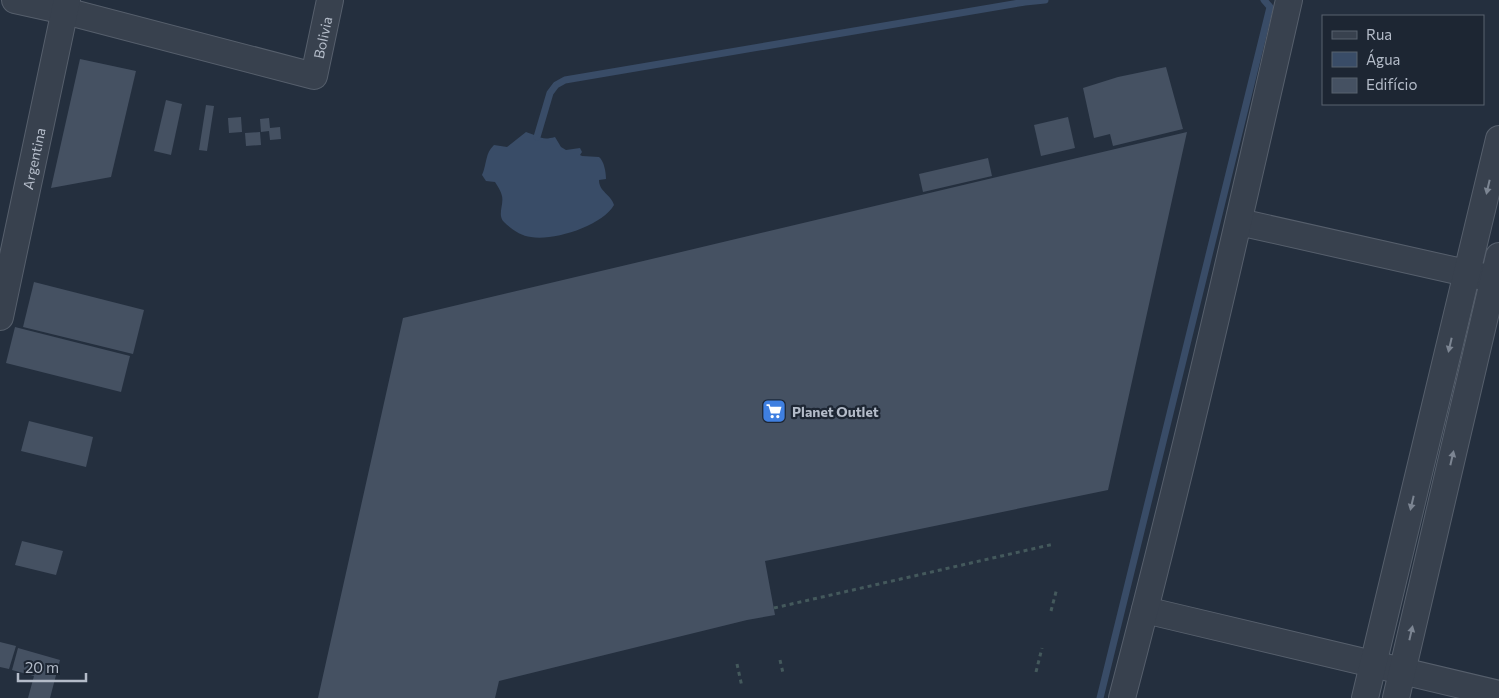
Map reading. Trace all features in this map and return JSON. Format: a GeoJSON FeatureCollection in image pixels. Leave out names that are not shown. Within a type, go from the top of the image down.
{"type":"FeatureCollection","features":[{"type":"Feature","properties":{"kind":"street"},"geometry":{"type":"LineString","coordinates":[[16,0],[66,6]]}},
{"type":"Feature","properties":{"kind":"street","name":"Bolivia"},"geometry":{"type":"LineString","coordinates":[[66,6],[314,76],[330,0]]}},
{"type":"Feature","properties":{"kind":"street"},"geometry":{"type":"LineString","coordinates":[[1122,698],[1239,222],[1289,0]]}},
{"type":"Feature","properties":{"kind":"street","name":"Argentina"},"geometry":{"type":"LineString","coordinates":[[0,317],[66,6]]}},
{"type":"Feature","properties":{"kind":"street"},"geometry":{"type":"LineString","coordinates":[[1365,698],[1499,139]]}},
{"type":"Feature","properties":{"kind":"street"},"geometry":{"type":"LineString","coordinates":[[1239,222],[1467,273],[1497,272],[1396,698]]}},
{"type":"Feature","properties":{"kind":"street"},"geometry":{"type":"LineString","coordinates":[[1145,610],[1499,694]]}},
{"type":"Feature","properties":{"kind":"path"},"geometry":{"type":"LineString","coordinates":[[774,608],[1054,544]]}},
{"type":"Feature","properties":{"kind":"path"},"geometry":{"type":"LineString","coordinates":[[1051,611],[1057,588]]}},
{"type":"Feature","properties":{"kind":"path"},"geometry":{"type":"LineString","coordinates":[[1036,672],[1042,648]]}},
{"type":"Feature","properties":{"kind":"path"},"geometry":{"type":"LineString","coordinates":[[780,660],[783,672]]}},
{"type":"Feature","properties":{"kind":"path"},"geometry":{"type":"LineString","coordinates":[[736,664],[742,687]]}},
{"type":"Feature","properties":{"kind":"water"},"geometry":{"type":"Polygon","coordinates":[[[526,132],[543,138],[555,137],[561,147],[566,150],[580,148],[582,152],[580,155],[582,156],[599,157],[606,173],[606,179],[599,180],[600,184],[614,205],[608,213],[577,230],[541,238],[516,232],[504,222],[501,216],[502,194],[495,182],[486,181],[482,175],[488,155],[494,145],[507,147],[526,132]]]}},
{"type":"Feature","properties":{"kind":"building"},"geometry":{"type":"Polygon","coordinates":[[[80,59],[136,71],[111,177],[51,188],[80,59]]]}},
{"type":"Feature","properties":{"kind":"building"},"geometry":{"type":"Polygon","coordinates":[[[1166,67],[1183,129],[1113,146],[1110,134],[1094,138],[1083,88],[1118,77],[1166,67]]]}},
{"type":"Feature","properties":{"kind":"building"},"geometry":{"type":"Polygon","coordinates":[[[166,100],[182,104],[171,155],[154,151],[166,100]]]}},
{"type":"Feature","properties":{"kind":"building"},"geometry":{"type":"Polygon","coordinates":[[[206,105],[214,106],[207,151],[199,150],[206,105]]]}},
{"type":"Feature","properties":{"kind":"building"},"geometry":{"type":"Polygon","coordinates":[[[241,117],[242,132],[229,133],[228,118],[241,117]]]}},
{"type":"Feature","properties":{"kind":"building"},"geometry":{"type":"Polygon","coordinates":[[[1068,117],[1075,148],[1041,156],[1034,125],[1068,117]]]}},
{"type":"Feature","properties":{"kind":"building"},"geometry":{"type":"Polygon","coordinates":[[[269,118],[270,128],[280,127],[281,139],[270,140],[269,131],[261,132],[260,119],[269,118]]]}},
{"type":"Feature","properties":{"kind":"building"},"geometry":{"type":"Polygon","coordinates":[[[260,132],[261,145],[246,146],[245,133],[260,132]]]}},
{"type":"Feature","properties":{"kind":"building"},"geometry":{"type":"Polygon","coordinates":[[[1187,132],[1108,490],[765,561],[775,615],[747,620],[499,681],[495,698],[318,698],[403,318],[1187,132]]]}},
{"type":"Feature","properties":{"kind":"building"},"geometry":{"type":"Polygon","coordinates":[[[988,158],[992,176],[923,192],[919,174],[988,158]]]}},
{"type":"Feature","properties":{"kind":"building"},"geometry":{"type":"Polygon","coordinates":[[[34,282],[144,310],[133,354],[23,327],[34,282]]]}},
{"type":"Feature","properties":{"kind":"building"},"geometry":{"type":"Polygon","coordinates":[[[15,327],[130,356],[121,392],[6,363],[15,327]]]}},
{"type":"Feature","properties":{"kind":"building"},"geometry":{"type":"Polygon","coordinates":[[[29,421],[93,437],[86,467],[21,451],[29,421]]]}},
{"type":"Feature","properties":{"kind":"building"},"geometry":{"type":"Polygon","coordinates":[[[22,541],[63,551],[56,575],[15,565],[22,541]]]}},
{"type":"Feature","properties":{"kind":"building"},"geometry":{"type":"Polygon","coordinates":[[[0,642],[16,646],[9,669],[0,667],[0,642]]]}},
{"type":"Feature","properties":{"kind":"building"},"geometry":{"type":"Polygon","coordinates":[[[18,648],[60,660],[50,698],[28,698],[34,676],[12,670],[18,648]]]}},
{"type":"Feature","properties":{"kind":"waterway"},"geometry":{"type":"LineString","coordinates":[[537,137],[550,93],[556,85],[565,80],[1045,0]]}},
{"type":"Feature","properties":{"kind":"waterway"},"geometry":{"type":"LineString","coordinates":[[1100,698],[1270,7],[1264,0]]}},
{"type":"Feature","properties":{"kind":"place","name":"Planet Outlet"},"geometry":{"type":"Point","coordinates":[774,411]}}]}
